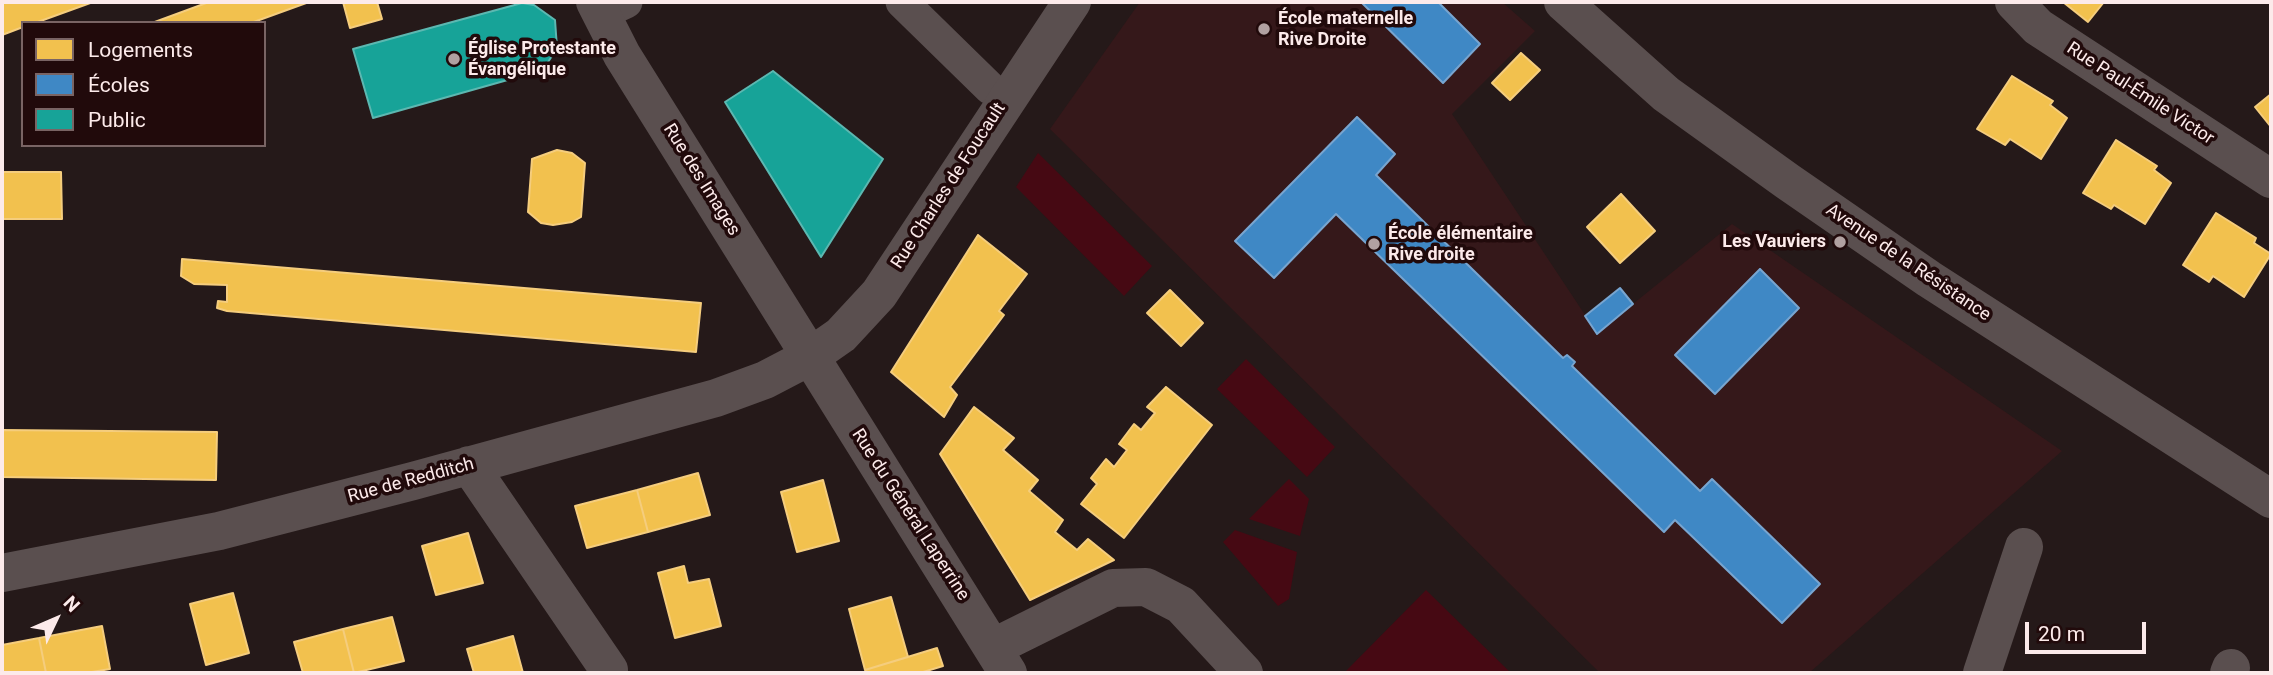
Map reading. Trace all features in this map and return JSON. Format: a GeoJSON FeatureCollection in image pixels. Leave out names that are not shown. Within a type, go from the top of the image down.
{"type":"FeatureCollection","features":[{"type":"Feature","properties":{"kind":"street"},"geometry":{"type":"LineString","coordinates":[[902,2],[990,88]]}},
{"type":"Feature","properties":{"kind":"street","name":"Rue Charles de Foucault"},"geometry":{"type":"LineString","coordinates":[[811,356],[841,335],[879,294],[1072,2]]}},
{"type":"Feature","properties":{"kind":"street","name":"Avenue de la Résistance"},"geometry":{"type":"LineString","coordinates":[[1563,2],[1666,94],[1787,181],[1929,279],[2271,499]]}},
{"type":"Feature","properties":{"kind":"street","name":"Rue Paul-Émile Victor"},"geometry":{"type":"LineString","coordinates":[[2014,2],[2038,27],[2271,180]]}},
{"type":"Feature","properties":{"kind":"street","name":"Rue des Images"},"geometry":{"type":"LineString","coordinates":[[607,6],[622,55],[811,356]]}},
{"type":"Feature","properties":{"kind":"street","name":"Rue de Redditch"},"geometry":{"type":"LineString","coordinates":[[2,573],[219,531],[469,465],[716,398],[765,380],[811,356]]}},
{"type":"Feature","properties":{"kind":"street","name":"Rue du Général Laperrine"},"geometry":{"type":"LineString","coordinates":[[811,356],[1001,660]]}},
{"type":"Feature","properties":{"kind":"street"},"geometry":{"type":"LineString","coordinates":[[469,465],[609,670]]}},
{"type":"Feature","properties":{"kind":"street"},"geometry":{"type":"LineString","coordinates":[[1982,673],[2024,547]]}},
{"type":"Feature","properties":{"kind":"street"},"geometry":{"type":"LineString","coordinates":[[1001,660],[1113,589],[1146,587],[1181,605],[1244,673]]}},
{"type":"Feature","properties":{"kind":"shaded area"},"geometry":{"type":"Polygon","coordinates":[[[1140,2],[1502,2],[1535,31],[1452,114],[1597,333],[1732,224],[2062,451],[1809,673],[1600,673],[1050,129],[1140,2]]]}},
{"type":"Feature","properties":{"kind":"shaded area"},"geometry":{"type":"Polygon","coordinates":[[[1038,153],[1152,266],[1124,296],[1016,187],[1038,153]]]}},
{"type":"Feature","properties":{"kind":"shaded area"},"geometry":{"type":"Polygon","coordinates":[[[1246,359],[1335,447],[1307,477],[1217,389],[1246,359]]]}},
{"type":"Feature","properties":{"kind":"shaded area"},"geometry":{"type":"Polygon","coordinates":[[[1289,479],[1309,499],[1300,536],[1249,519],[1289,479]]]}},
{"type":"Feature","properties":{"kind":"shaded area"},"geometry":{"type":"Polygon","coordinates":[[[1235,530],[1297,552],[1289,599],[1278,606],[1223,542],[1235,530]]]}},
{"type":"Feature","properties":{"kind":"shaded area"},"geometry":{"type":"Polygon","coordinates":[[[1426,590],[1511,673],[1344,673],[1426,590]]]}},
{"type":"Feature","properties":{"kind":"building: Logements"},"geometry":{"type":"Polygon","coordinates":[[[2,2],[93,2],[41,21],[21,21],[21,28],[2,35],[2,2]]]}},
{"type":"Feature","properties":{"kind":"building: Logements"},"geometry":{"type":"Polygon","coordinates":[[[209,2],[309,2],[257,21],[157,21],[209,2]]]}},
{"type":"Feature","properties":{"kind":"building: Logements"},"geometry":{"type":"Polygon","coordinates":[[[343,2],[377,2],[382,19],[350,28],[343,2]]]}},
{"type":"Feature","properties":{"kind":"building: Logements"},"geometry":{"type":"Polygon","coordinates":[[[2063,2],[2104,2],[2088,22],[2063,2]]]}},
{"type":"Feature","properties":{"kind":"building: Logements"},"geometry":{"type":"Polygon","coordinates":[[[1521,53],[1540,70],[1510,100],[1492,83],[1521,53]]]}},
{"type":"Feature","properties":{"kind":"building: Logements"},"geometry":{"type":"Polygon","coordinates":[[[2012,76],[2053,101],[2050,105],[2067,118],[2041,159],[2010,139],[2005,145],[1977,129],[2012,76]]]}},
{"type":"Feature","properties":{"kind":"building: Logements"},"geometry":{"type":"Polygon","coordinates":[[[2271,94],[2271,127],[2255,107],[2271,94]]]}},
{"type":"Feature","properties":{"kind":"building: Logements"},"geometry":{"type":"Polygon","coordinates":[[[2116,140],[2157,166],[2154,170],[2171,183],[2145,224],[2114,205],[2111,209],[2083,193],[2116,140]]]}},
{"type":"Feature","properties":{"kind":"building: Logements"},"geometry":{"type":"Polygon","coordinates":[[[557,150],[572,153],[585,163],[581,217],[572,222],[553,225],[541,223],[528,212],[532,159],[557,150]]]}},
{"type":"Feature","properties":{"kind":"building: Logements"},"geometry":{"type":"Polygon","coordinates":[[[2,172],[61,172],[62,219],[2,219],[2,172]]]}},
{"type":"Feature","properties":{"kind":"building: Logements"},"geometry":{"type":"Polygon","coordinates":[[[1621,194],[1655,231],[1620,263],[1587,227],[1621,194]]]}},
{"type":"Feature","properties":{"kind":"building: Logements"},"geometry":{"type":"Polygon","coordinates":[[[2216,213],[2256,238],[2254,243],[2271,254],[2244,297],[2213,276],[2209,282],[2183,265],[2216,213]]]}},
{"type":"Feature","properties":{"kind":"building: Logements"},"geometry":{"type":"Polygon","coordinates":[[[978,235],[1027,274],[999,311],[1004,315],[950,387],[957,395],[944,417],[891,372],[978,235]]]}},
{"type":"Feature","properties":{"kind":"building: Logements"},"geometry":{"type":"Polygon","coordinates":[[[182,259],[701,303],[696,352],[227,311],[217,308],[218,301],[227,302],[227,285],[194,284],[181,276],[182,259]]]}},
{"type":"Feature","properties":{"kind":"building: Logements"},"geometry":{"type":"Polygon","coordinates":[[[1170,290],[1203,323],[1181,346],[1147,313],[1170,290]]]}},
{"type":"Feature","properties":{"kind":"building: Logements"},"geometry":{"type":"Polygon","coordinates":[[[1166,387],[1212,425],[1124,538],[1081,504],[1097,484],[1091,478],[1106,459],[1114,467],[1127,450],[1119,444],[1134,424],[1141,430],[1155,413],[1147,407],[1166,387]]]}},
{"type":"Feature","properties":{"kind":"building: Logements"},"geometry":{"type":"Polygon","coordinates":[[[974,407],[1014,438],[1003,450],[1038,480],[1029,491],[1063,520],[1055,532],[1077,550],[1088,539],[1114,560],[1030,600],[940,454],[974,407]]]}},
{"type":"Feature","properties":{"kind":"building: Logements"},"geometry":{"type":"Polygon","coordinates":[[[2,430],[217,432],[216,480],[2,477],[2,430]]]}},
{"type":"Feature","properties":{"kind":"building: Logements"},"geometry":{"type":"Polygon","coordinates":[[[698,473],[710,515],[648,532],[637,490],[698,473]]]}},
{"type":"Feature","properties":{"kind":"building: Logements"},"geometry":{"type":"Polygon","coordinates":[[[823,480],[839,541],[797,552],[781,492],[823,480]]]}},
{"type":"Feature","properties":{"kind":"building: Logements"},"geometry":{"type":"Polygon","coordinates":[[[637,490],[648,532],[587,548],[575,506],[637,490]]]}},
{"type":"Feature","properties":{"kind":"building: Logements"},"geometry":{"type":"Polygon","coordinates":[[[468,533],[483,583],[436,595],[422,546],[468,533]]]}},
{"type":"Feature","properties":{"kind":"building: Logements"},"geometry":{"type":"Polygon","coordinates":[[[684,566],[688,583],[709,579],[721,626],[675,638],[658,573],[684,566]]]}},
{"type":"Feature","properties":{"kind":"building: Logements"},"geometry":{"type":"Polygon","coordinates":[[[233,593],[249,653],[206,665],[190,604],[233,593]]]}},
{"type":"Feature","properties":{"kind":"building: Logements"},"geometry":{"type":"Polygon","coordinates":[[[891,597],[908,657],[865,670],[849,609],[891,597]]]}},
{"type":"Feature","properties":{"kind":"building: Logements"},"geometry":{"type":"Polygon","coordinates":[[[392,617],[404,661],[354,673],[343,629],[392,617]]]}},
{"type":"Feature","properties":{"kind":"building: Logements"},"geometry":{"type":"Polygon","coordinates":[[[102,626],[110,669],[86,673],[46,673],[39,638],[102,626]]]}},
{"type":"Feature","properties":{"kind":"building: Logements"},"geometry":{"type":"Polygon","coordinates":[[[343,629],[354,673],[303,673],[294,642],[343,629]]]}},
{"type":"Feature","properties":{"kind":"building: Logements"},"geometry":{"type":"Polygon","coordinates":[[[513,636],[523,673],[474,673],[467,649],[513,636]]]}},
{"type":"Feature","properties":{"kind":"building: Logements"},"geometry":{"type":"Polygon","coordinates":[[[39,638],[46,673],[2,673],[2,645],[39,638]]]}},
{"type":"Feature","properties":{"kind":"building: Logements"},"geometry":{"type":"Polygon","coordinates":[[[937,648],[943,666],[920,673],[866,673],[865,670],[937,648]]]}},
{"type":"Feature","properties":{"kind":"building: Écoles"},"geometry":{"type":"Polygon","coordinates":[[[1361,2],[1438,2],[1480,44],[1443,83],[1361,2]]]}},
{"type":"Feature","properties":{"kind":"building: Écoles"},"geometry":{"type":"Polygon","coordinates":[[[1357,117],[1395,154],[1376,175],[1563,358],[1567,355],[1575,362],[1572,366],[1700,491],[1712,479],[1820,584],[1782,623],[1675,520],[1664,532],[1336,214],[1274,278],[1235,241],[1357,117]]]}},
{"type":"Feature","properties":{"kind":"building: Écoles"},"geometry":{"type":"Polygon","coordinates":[[[1760,269],[1799,308],[1715,394],[1675,355],[1760,269]]]}},
{"type":"Feature","properties":{"kind":"building: Écoles"},"geometry":{"type":"Polygon","coordinates":[[[1620,288],[1633,304],[1597,334],[1585,316],[1620,288]]]}},
{"type":"Feature","properties":{"kind":"building: Public","name":"Église Protestante Évangélique"},"geometry":{"type":"Polygon","coordinates":[[[522,3],[534,5],[555,20],[557,48],[543,70],[373,118],[353,49],[522,3]]]}},
{"type":"Feature","properties":{"kind":"building: Public"},"geometry":{"type":"Polygon","coordinates":[[[773,71],[883,159],[821,257],[725,102],[773,71]]]}},
{"type":"Feature","properties":{"kind":"place","name":"École maternelle Rive Droite"},"geometry":{"type":"Point","coordinates":[1264,29]}},
{"type":"Feature","properties":{"kind":"place","name":"Église Protestante Évangélique"},"geometry":{"type":"Point","coordinates":[454,59]}},
{"type":"Feature","properties":{"kind":"place","name":"Les Vauviers"},"geometry":{"type":"Point","coordinates":[1840,242]}},
{"type":"Feature","properties":{"kind":"place","name":"École élémentaire Rive droite"},"geometry":{"type":"Point","coordinates":[1374,244]}}]}
